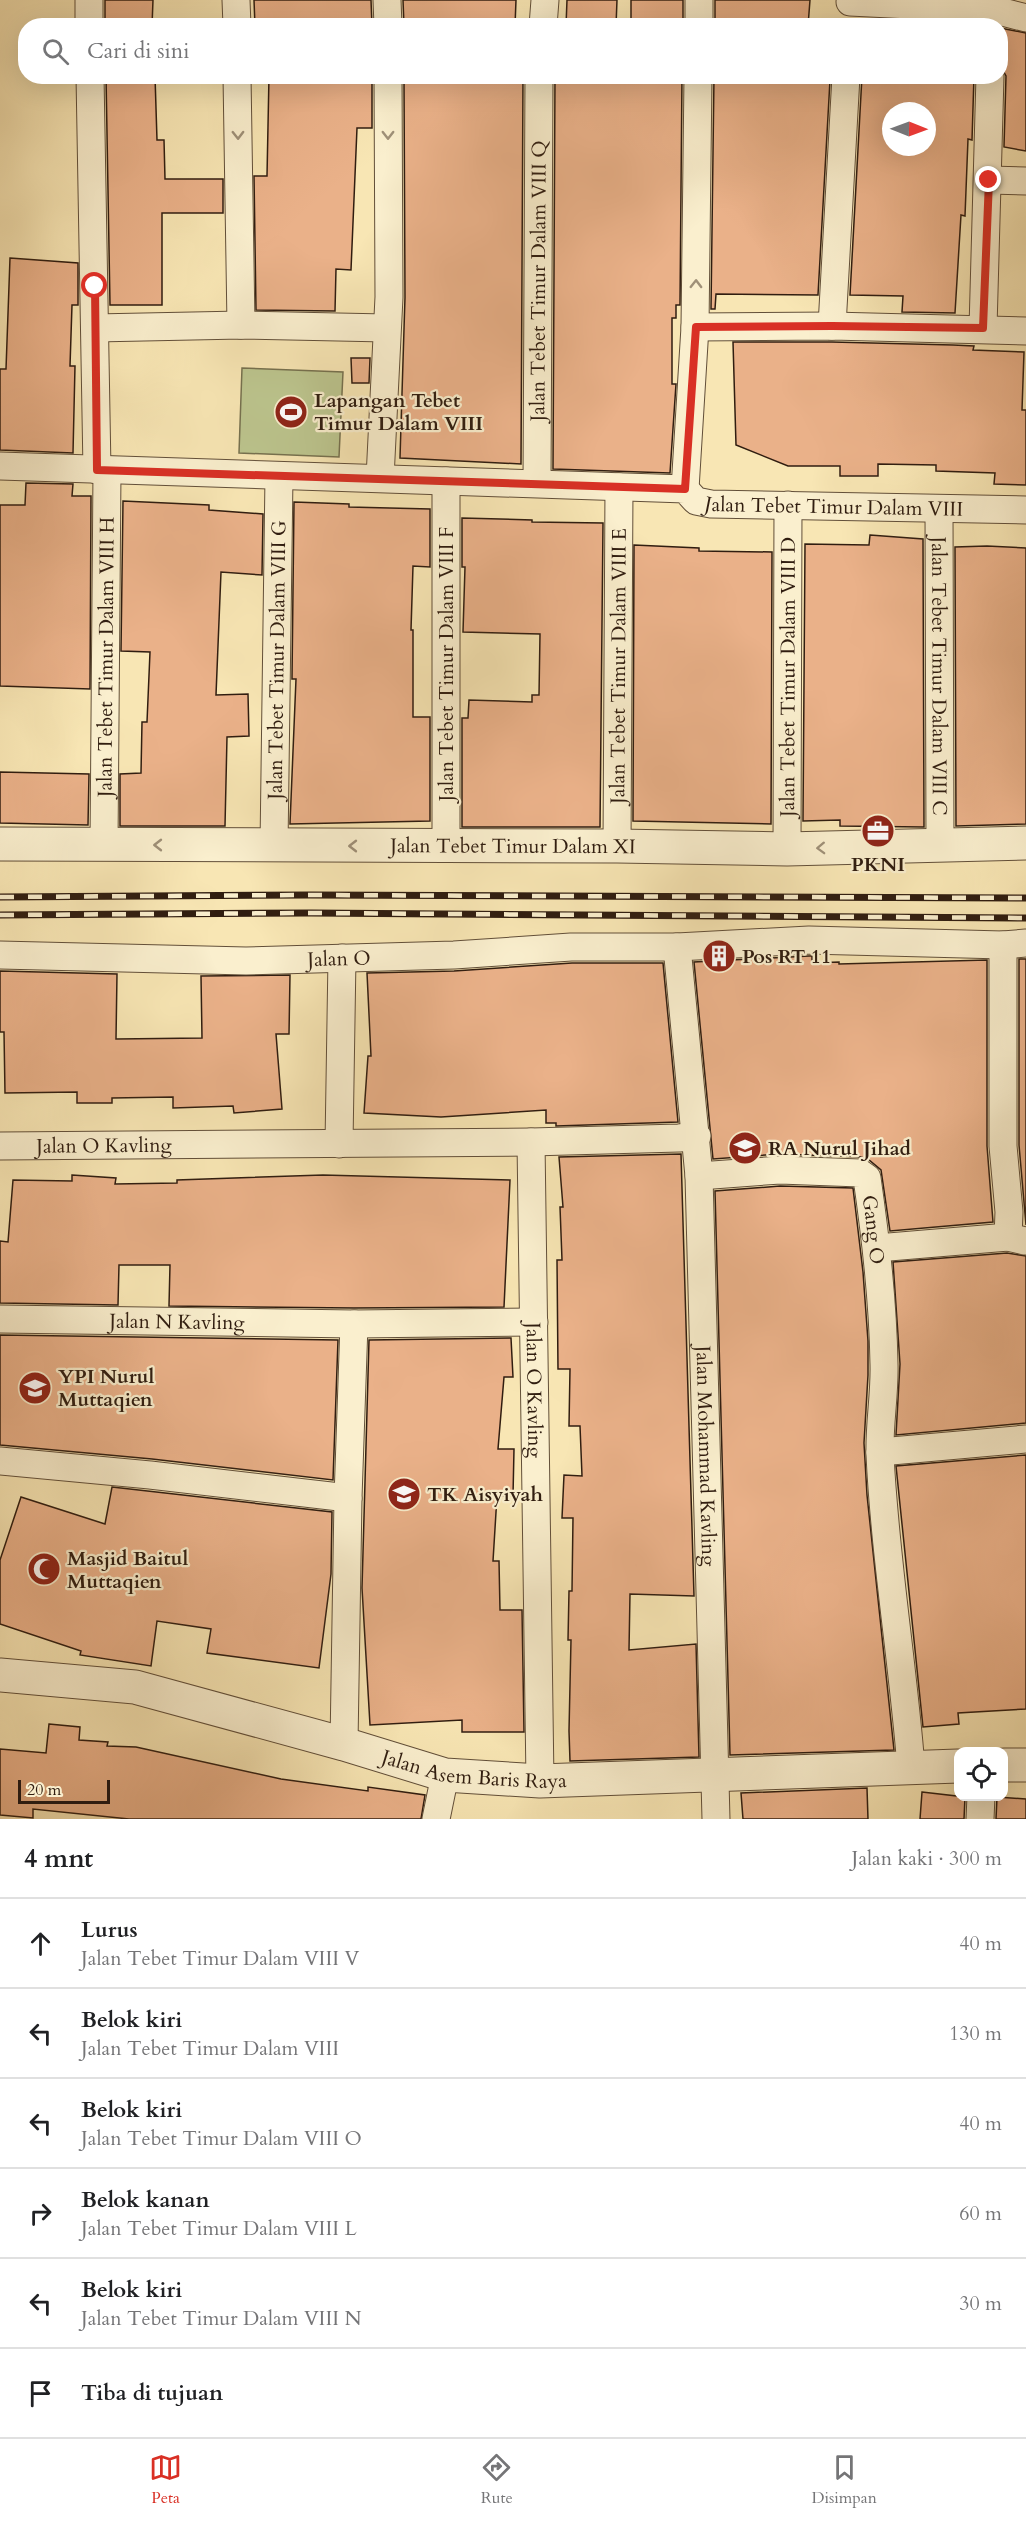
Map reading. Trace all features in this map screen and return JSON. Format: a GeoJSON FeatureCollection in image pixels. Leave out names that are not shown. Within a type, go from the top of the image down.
{"type":"FeatureCollection","features":[{"type":"Feature","properties":{"kind":"street"},"geometry":{"type":"LineString","coordinates":[[89,0],[89,18]]}},
{"type":"Feature","properties":{"kind":"street"},"geometry":{"type":"LineString","coordinates":[[236,0],[237,18]]}},
{"type":"Feature","properties":{"kind":"street"},"geometry":{"type":"LineString","coordinates":[[387,0],[388,18]]}},
{"type":"Feature","properties":{"kind":"street"},"geometry":{"type":"LineString","coordinates":[[544,18],[545,0]]}},
{"type":"Feature","properties":{"kind":"street"},"geometry":{"type":"LineString","coordinates":[[699,0],[699,18]]}},
{"type":"Feature","properties":{"kind":"street"},"geometry":{"type":"LineString","coordinates":[[849,9],[1026,18]]}},
{"type":"Feature","properties":{"kind":"street","name":"Jalan Tebet Timur Dalam VIII H"},"geometry":{"type":"LineString","coordinates":[[90,84],[95,328],[102,471],[104,845]]}},
{"type":"Feature","properties":{"kind":"street"},"geometry":{"type":"LineString","coordinates":[[237,84],[241,324]]}},
{"type":"Feature","properties":{"kind":"street"},"geometry":{"type":"LineString","coordinates":[[380,478],[389,297],[388,84]]}},
{"type":"Feature","properties":{"kind":"street","name":"Jalan Tebet Timur Dalam VIII Q"},"geometry":{"type":"LineString","coordinates":[[537,483],[539,84]]}},
{"type":"Feature","properties":{"kind":"street"},"geometry":{"type":"LineString","coordinates":[[685,489],[696,327],[698,84]]}},
{"type":"Feature","properties":{"kind":"street"},"geometry":{"type":"LineString","coordinates":[[832,326],[846,84]]}},
{"type":"Feature","properties":{"kind":"street"},"geometry":{"type":"LineString","coordinates":[[983,328],[989,180],[990,84]]}},
{"type":"Feature","properties":{"kind":"street"},"geometry":{"type":"LineString","coordinates":[[989,180],[1026,181]]}},
{"type":"Feature","properties":{"kind":"street"},"geometry":{"type":"LineString","coordinates":[[95,328],[241,324],[386,328]]}},
{"type":"Feature","properties":{"kind":"street"},"geometry":{"type":"LineString","coordinates":[[696,327],[832,326],[983,328],[1026,331]]}},
{"type":"Feature","properties":{"kind":"street","name":"Jalan Tebet Timur Dalam VIII"},"geometry":{"type":"LineString","coordinates":[[0,466],[685,489],[696,501],[711,504],[1026,510]]}},
{"type":"Feature","properties":{"kind":"street","name":"Jalan Tebet Timur Dalam VIII G"},"geometry":{"type":"LineString","coordinates":[[274,846],[279,476]]}},
{"type":"Feature","properties":{"kind":"street","name":"Jalan Tebet Timur Dalam VIII F"},"geometry":{"type":"LineString","coordinates":[[446,481],[446,847]]}},
{"type":"Feature","properties":{"kind":"street","name":"Jalan Tebet Timur Dalam VIII E"},"geometry":{"type":"LineString","coordinates":[[617,846],[619,487]]}},
{"type":"Feature","properties":{"kind":"street","name":"Jalan Tebet Timur Dalam VIII D"},"geometry":{"type":"LineString","coordinates":[[787,849],[788,505]]}},
{"type":"Feature","properties":{"kind":"street","name":"Jalan Tebet Timur Dalam VIII C"},"geometry":{"type":"LineString","coordinates":[[939,510],[940,844]]}},
{"type":"Feature","properties":{"kind":"street","name":"Jalan Tebet Timur Dalam XI"},"geometry":{"type":"LineString","coordinates":[[0,844],[617,846],[787,849],[1026,843]]}},
{"type":"Feature","properties":{"kind":"street"},"geometry":{"type":"LineString","coordinates":[[677,947],[809,940],[1015,944],[1003,1146],[1009,1212],[1017,1239],[877,1248]]}},
{"type":"Feature","properties":{"kind":"street","name":"Jalan O"},"geometry":{"type":"LineString","coordinates":[[0,955],[246,961],[454,955],[572,947],[677,947]]}},
{"type":"Feature","properties":{"kind":"street","name":"Jalan Mohammad Kavling"},"geometry":{"type":"LineString","coordinates":[[677,947],[697,1136],[699,1176],[716,1819]]}},
{"type":"Feature","properties":{"kind":"street"},"geometry":{"type":"LineString","coordinates":[[339,1144],[342,958]]}},
{"type":"Feature","properties":{"kind":"street","name":"Jalan O Kavling"},"geometry":{"type":"LineString","coordinates":[[0,1146],[531,1142],[697,1136]]}},
{"type":"Feature","properties":{"kind":"street","name":"Jalan O Kavling"},"geometry":{"type":"LineString","coordinates":[[531,1142],[540,1781]]}},
{"type":"Feature","properties":{"kind":"street","name":"Gang O"},"geometry":{"type":"LineString","coordinates":[[699,1176],[780,1170],[864,1174],[867,1178],[877,1248],[884,1366],[880,1452],[911,1767]]}},
{"type":"Feature","properties":{"kind":"street","name":"Jalan N Kavling"},"geometry":{"type":"LineString","coordinates":[[0,1319],[354,1324],[534,1322]]}},
{"type":"Feature","properties":{"kind":"street"},"geometry":{"type":"LineString","coordinates":[[344,1744],[348,1498],[354,1324]]}},
{"type":"Feature","properties":{"kind":"street"},"geometry":{"type":"LineString","coordinates":[[880,1452],[1026,1439]]}},
{"type":"Feature","properties":{"kind":"street"},"geometry":{"type":"LineString","coordinates":[[0,1461],[150,1475],[348,1498]]}},
{"type":"Feature","properties":{"kind":"street","name":"Jalan Asem Baris Raya"},"geometry":{"type":"LineString","coordinates":[[0,1675],[135,1687],[344,1744],[445,1775],[540,1781],[954,1766]]}},
{"type":"Feature","properties":{"kind":"street"},"geometry":{"type":"LineString","coordinates":[[1008,1765],[1026,1765]]}},
{"type":"Feature","properties":{"kind":"street"},"geometry":{"type":"LineString","coordinates":[[436,1819],[445,1775]]}},
{"type":"Feature","properties":{"kind":"street"},"geometry":{"type":"LineString","coordinates":[[981,1801],[981,1819]]}},
{"type":"Feature","properties":{"kind":"green space","name":"Lapangan Tebet Timur Dalam VIII"},"geometry":{"type":"Polygon","coordinates":[[[242,368],[343,372],[339,457],[239,453],[242,368]]]}},
{"type":"Feature","properties":{"kind":"building"},"geometry":{"type":"Polygon","coordinates":[[[105,0],[153,0],[152,18],[105,18],[105,0]]]}},
{"type":"Feature","properties":{"kind":"building"},"geometry":{"type":"Polygon","coordinates":[[[254,0],[371,0],[372,18],[255,18],[254,0]]]}},
{"type":"Feature","properties":{"kind":"building"},"geometry":{"type":"Polygon","coordinates":[[[403,0],[516,0],[515,18],[404,18],[403,0]]]}},
{"type":"Feature","properties":{"kind":"building"},"geometry":{"type":"Polygon","coordinates":[[[567,0],[617,0],[616,18],[566,18],[567,0]]]}},
{"type":"Feature","properties":{"kind":"building"},"geometry":{"type":"Polygon","coordinates":[[[631,0],[683,0],[683,18],[631,18],[631,0]]]}},
{"type":"Feature","properties":{"kind":"building"},"geometry":{"type":"Polygon","coordinates":[[[715,0],[810,0],[809,18],[715,18],[715,0]]]}},
{"type":"Feature","properties":{"kind":"building"},"geometry":{"type":"Polygon","coordinates":[[[1008,30],[1026,33],[1026,151],[1004,147],[1006,84],[1008,84],[1008,30]]]}},
{"type":"Feature","properties":{"kind":"building"},"geometry":{"type":"Polygon","coordinates":[[[106,84],[155,84],[157,140],[164,140],[165,179],[223,179],[223,213],[162,213],[162,305],[110,305],[106,84]]]}},
{"type":"Feature","properties":{"kind":"building"},"geometry":{"type":"Polygon","coordinates":[[[269,84],[372,84],[372,128],[357,128],[351,270],[336,269],[335,311],[256,310],[254,176],[267,176],[269,84]]]}},
{"type":"Feature","properties":{"kind":"building"},"geometry":{"type":"Polygon","coordinates":[[[404,84],[523,84],[521,464],[400,458],[405,297],[404,84]]]}},
{"type":"Feature","properties":{"kind":"building"},"geometry":{"type":"Polygon","coordinates":[[[555,84],[682,84],[680,305],[676,305],[676,318],[672,318],[672,384],[676,384],[670,473],[553,469],[555,84]]]}},
{"type":"Feature","properties":{"kind":"building"},"geometry":{"type":"Polygon","coordinates":[[[714,84],[830,84],[818,295],[716,294],[715,309],[711,309],[714,84]]]}},
{"type":"Feature","properties":{"kind":"building"},"geometry":{"type":"Polygon","coordinates":[[[862,84],[974,84],[972,140],[968,139],[965,216],[961,215],[955,313],[902,312],[903,296],[850,295],[862,84]]]}},
{"type":"Feature","properties":{"kind":"building"},"geometry":{"type":"Polygon","coordinates":[[[10,258],[78,263],[78,305],[72,305],[70,366],[75,366],[73,453],[0,450],[0,369],[6,369],[10,258]]]}},
{"type":"Feature","properties":{"kind":"building"},"geometry":{"type":"Polygon","coordinates":[[[733,342],[953,345],[974,346],[973,350],[1024,352],[1022,410],[1026,410],[1026,485],[994,484],[995,473],[936,471],[936,465],[878,464],[878,476],[840,476],[840,466],[788,466],[736,445],[733,342]]]}},
{"type":"Feature","properties":{"kind":"building"},"geometry":{"type":"Polygon","coordinates":[[[351,358],[370,358],[369,383],[352,383],[351,358]]]}},
{"type":"Feature","properties":{"kind":"building"},"geometry":{"type":"Polygon","coordinates":[[[26,483],[73,484],[72,496],[91,496],[90,689],[0,686],[0,505],[25,505],[26,483]]]}},
{"type":"Feature","properties":{"kind":"building"},"geometry":{"type":"Polygon","coordinates":[[[123,501],[209,505],[209,510],[263,514],[262,575],[221,572],[216,695],[248,694],[249,736],[227,737],[225,826],[120,826],[120,774],[141,773],[142,722],[147,722],[150,652],[121,651],[123,501]]]}},
{"type":"Feature","properties":{"kind":"building"},"geometry":{"type":"Polygon","coordinates":[[[294,502],[349,504],[349,507],[430,509],[430,567],[413,566],[411,630],[413,630],[413,717],[430,717],[430,821],[290,824],[296,679],[292,679],[294,502]]]}},
{"type":"Feature","properties":{"kind":"building"},"geometry":{"type":"Polygon","coordinates":[[[462,518],[603,523],[600,827],[462,827],[462,718],[468,718],[469,700],[532,702],[532,695],[539,695],[540,634],[463,632],[465,567],[462,567],[462,518]]]}},
{"type":"Feature","properties":{"kind":"building"},"geometry":{"type":"Polygon","coordinates":[[[870,535],[923,539],[924,827],[840,826],[840,820],[803,821],[805,544],[869,545],[870,535]]]}},
{"type":"Feature","properties":{"kind":"building"},"geometry":{"type":"Polygon","coordinates":[[[634,545],[699,548],[699,551],[772,552],[771,824],[633,821],[634,545]]]}},
{"type":"Feature","properties":{"kind":"building"},"geometry":{"type":"Polygon","coordinates":[[[955,547],[1026,548],[1026,824],[956,826],[955,547]]]}},
{"type":"Feature","properties":{"kind":"building"},"geometry":{"type":"Polygon","coordinates":[[[0,772],[89,774],[88,825],[0,823],[0,772]]]}},
{"type":"Feature","properties":{"kind":"building"},"geometry":{"type":"Polygon","coordinates":[[[812,956],[812,963],[839,962],[839,964],[987,960],[987,1146],[993,1222],[890,1231],[881,1170],[869,1160],[861,1157],[779,1154],[713,1159],[694,962],[812,956]]]}},
{"type":"Feature","properties":{"kind":"building"},"geometry":{"type":"Polygon","coordinates":[[[1019,959],[1026,959],[1026,1225],[1019,1145],[1019,959]]]}},
{"type":"Feature","properties":{"kind":"building"},"geometry":{"type":"Polygon","coordinates":[[[572,963],[663,963],[678,1122],[556,1126],[556,1123],[546,1123],[546,1110],[441,1117],[364,1113],[368,1056],[371,1056],[367,973],[454,971],[572,963]]]}},
{"type":"Feature","properties":{"kind":"building"},"geometry":{"type":"Polygon","coordinates":[[[0,971],[117,974],[116,1039],[202,1038],[201,976],[290,975],[289,1034],[276,1034],[282,1109],[234,1113],[233,1106],[173,1108],[173,1097],[112,1098],[112,1103],[77,1103],[77,1092],[5,1093],[4,1032],[0,1032],[0,971]]]}},
{"type":"Feature","properties":{"kind":"building"},"geometry":{"type":"Polygon","coordinates":[[[681,1154],[694,1596],[630,1594],[629,1650],[696,1644],[699,1757],[570,1761],[571,1640],[568,1640],[569,1591],[572,1591],[573,1518],[562,1518],[564,1475],[582,1476],[580,1426],[569,1426],[570,1369],[558,1369],[557,1260],[562,1260],[560,1207],[563,1207],[559,1157],[681,1154]]]}},
{"type":"Feature","properties":{"kind":"building"},"geometry":{"type":"Polygon","coordinates":[[[72,1175],[116,1178],[115,1184],[323,1175],[510,1180],[504,1307],[169,1306],[170,1265],[119,1265],[118,1305],[0,1303],[0,1241],[8,1242],[13,1180],[72,1181],[72,1175]]]}},
{"type":"Feature","properties":{"kind":"building"},"geometry":{"type":"Polygon","coordinates":[[[780,1186],[853,1188],[868,1341],[864,1443],[867,1495],[894,1750],[730,1755],[715,1191],[780,1186]]]}},
{"type":"Feature","properties":{"kind":"building"},"geometry":{"type":"Polygon","coordinates":[[[1007,1253],[1026,1256],[1026,1423],[896,1435],[900,1364],[893,1262],[1007,1253]]]}},
{"type":"Feature","properties":{"kind":"building"},"geometry":{"type":"Polygon","coordinates":[[[0,1335],[338,1340],[333,1480],[152,1459],[0,1445],[0,1335]]]}},
{"type":"Feature","properties":{"kind":"building"},"geometry":{"type":"Polygon","coordinates":[[[511,1338],[513,1377],[504,1377],[498,1449],[514,1449],[513,1496],[497,1496],[493,1561],[499,1561],[500,1610],[522,1610],[524,1732],[462,1732],[462,1720],[370,1725],[362,1588],[369,1340],[511,1338]]]}},
{"type":"Feature","properties":{"kind":"building"},"geometry":{"type":"Polygon","coordinates":[[[1026,1455],[1026,1709],[958,1713],[959,1724],[923,1727],[896,1466],[1026,1455]]]}},
{"type":"Feature","properties":{"kind":"building"},"geometry":{"type":"Polygon","coordinates":[[[112,1487],[332,1512],[331,1574],[319,1668],[207,1653],[211,1629],[157,1621],[151,1666],[80,1655],[81,1651],[0,1624],[0,1560],[21,1497],[105,1524],[112,1487]]]}},
{"type":"Feature","properties":{"kind":"building"},"geometry":{"type":"Polygon","coordinates":[[[49,1724],[80,1727],[79,1740],[108,1742],[107,1746],[136,1747],[281,1779],[368,1791],[368,1787],[425,1795],[421,1819],[129,1819],[33,1809],[33,1818],[0,1815],[0,1749],[46,1753],[49,1724]]]}},
{"type":"Feature","properties":{"kind":"building"},"geometry":{"type":"Polygon","coordinates":[[[867,1788],[868,1819],[743,1819],[741,1793],[867,1788]]]}},
{"type":"Feature","properties":{"kind":"building"},"geometry":{"type":"Polygon","coordinates":[[[922,1792],[954,1796],[954,1801],[965,1801],[964,1819],[920,1819],[922,1792]]]}},
{"type":"Feature","properties":{"kind":"building"},"geometry":{"type":"Polygon","coordinates":[[[1008,1798],[1026,1799],[1026,1819],[996,1819],[997,1801],[1008,1801],[1008,1798]]]}},
{"type":"Feature","properties":{"kind":"railway"},"geometry":{"type":"LineString","coordinates":[[0,897],[310,895],[1026,898]]}},
{"type":"Feature","properties":{"kind":"railway"},"geometry":{"type":"LineString","coordinates":[[0,915],[311,913],[1026,918]]}},
{"type":"Feature","properties":{"kind":"place","name":"Lapangan Tebet Timur Dalam VIII"},"geometry":{"type":"Point","coordinates":[291,412]}},
{"type":"Feature","properties":{"kind":"place","name":"PKNI"},"geometry":{"type":"Point","coordinates":[878,831]}},
{"type":"Feature","properties":{"kind":"place","name":"Pos RT 11"},"geometry":{"type":"Point","coordinates":[719,956]}},
{"type":"Feature","properties":{"kind":"place","name":"RA Nurul Jihad"},"geometry":{"type":"Point","coordinates":[745,1148]}},
{"type":"Feature","properties":{"kind":"place","name":"YPI Nurul Muttaqien"},"geometry":{"type":"Point","coordinates":[35,1388]}},
{"type":"Feature","properties":{"kind":"place","name":"TK Aisyiyah"},"geometry":{"type":"Point","coordinates":[404,1494]}},
{"type":"Feature","properties":{"kind":"place","name":"Masjid Baitul Muttaqien"},"geometry":{"type":"Point","coordinates":[44,1569]}},
{"type":"Feature","properties":{"kind":"route"},"geometry":{"type":"LineString","coordinates":[[95,286],[97,470],[685,489],[696,327],[983,328],[989,180]]}}]}
